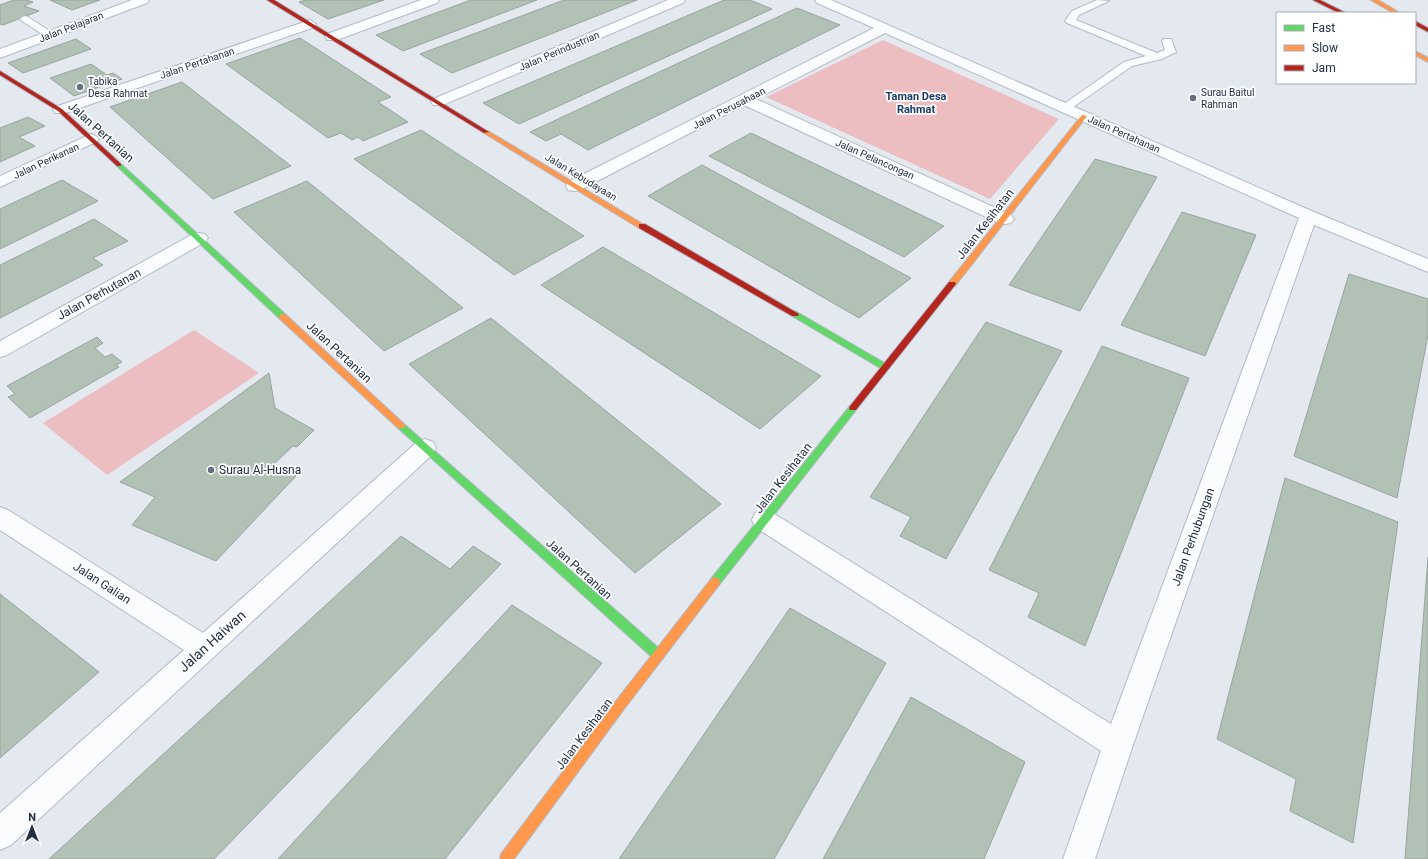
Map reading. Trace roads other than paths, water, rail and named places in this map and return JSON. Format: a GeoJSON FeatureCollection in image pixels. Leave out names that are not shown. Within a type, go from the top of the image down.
{"type":"FeatureCollection","features":[{"type":"Feature","properties":{"kind":"street","name":"Jalan Pelajaran"},"geometry":{"type":"LineString","coordinates":[[0,54],[143,0]]}},
{"type":"Feature","properties":{"kind":"street","name":"Jalan Kebudayaan"},"geometry":{"type":"LineString","coordinates":[[270,0],[574,186],[885,367]]}},
{"type":"Feature","properties":{"kind":"street"},"geometry":{"type":"LineString","coordinates":[[332,37],[433,0]]}},
{"type":"Feature","properties":{"kind":"street","name":"Jalan Perindustrian"},"geometry":{"type":"LineString","coordinates":[[438,102],[679,0]]}},
{"type":"Feature","properties":{"kind":"street","name":"Jalan Pertahanan"},"geometry":{"type":"LineString","coordinates":[[820,0],[1308,216],[1428,266]]}},
{"type":"Feature","properties":{"kind":"street"},"geometry":{"type":"LineString","coordinates":[[1313,0],[1333,12]]}},
{"type":"Feature","properties":{"kind":"street"},"geometry":{"type":"LineString","coordinates":[[1316,0],[1341,12]]}},
{"type":"Feature","properties":{"kind":"street"},"geometry":{"type":"LineString","coordinates":[[1364,0],[1377,12]]}},
{"type":"Feature","properties":{"kind":"street"},"geometry":{"type":"LineString","coordinates":[[1374,0],[1395,12]]}},
{"type":"Feature","properties":{"kind":"street","name":"Jalan Pertahanan"},"geometry":{"type":"LineString","coordinates":[[60,110],[310,24]]}},
{"type":"Feature","properties":{"kind":"street"},"geometry":{"type":"LineString","coordinates":[[1416,24],[1428,30]]}},
{"type":"Feature","properties":{"kind":"street","name":"Jalan Perusahaan"},"geometry":{"type":"LineString","coordinates":[[574,186],[883,29]]}},
{"type":"Feature","properties":{"kind":"street"},"geometry":{"type":"LineString","coordinates":[[1416,54],[1428,60]]}},
{"type":"Feature","properties":{"kind":"street","name":"Jalan Pertanian"},"geometry":{"type":"LineString","coordinates":[[0,73],[60,110],[425,448],[658,655]]}},
{"type":"Feature","properties":{"kind":"street","name":"Jalan Pelancongan"},"geometry":{"type":"LineString","coordinates":[[745,100],[1005,218]]}},
{"type":"Feature","properties":{"kind":"street","name":"Jalan Kesihatan"},"geometry":{"type":"LineString","coordinates":[[506,859],[658,655],[885,367],[1005,218],[1084,116]]}},
{"type":"Feature","properties":{"kind":"street","name":"Jalan Perikanan"},"geometry":{"type":"LineString","coordinates":[[0,182],[91,139]]}},
{"type":"Feature","properties":{"kind":"street","name":"Jalan Perhubungan"},"geometry":{"type":"LineString","coordinates":[[1079,859],[1118,745],[1308,216]]}},
{"type":"Feature","properties":{"kind":"street","name":"Jalan Perhutanan"},"geometry":{"type":"LineString","coordinates":[[0,350],[199,238]]}},
{"type":"Feature","properties":{"kind":"street","name":"Jalan Haiwan"},"geometry":{"type":"LineString","coordinates":[[0,834],[425,448]]}},
{"type":"Feature","properties":{"kind":"street","name":"Jalan Galian"},"geometry":{"type":"LineString","coordinates":[[0,517],[204,648]]}},
{"type":"Feature","properties":{"kind":"street"},"geometry":{"type":"LineString","coordinates":[[764,520],[1118,745]]}},
{"type":"Feature","properties":{"kind":"lane"},"geometry":{"type":"LineString","coordinates":[[1102,0],[1104,1],[1075,13],[1070,21],[1158,57]]}},
{"type":"Feature","properties":{"kind":"lane"},"geometry":{"type":"LineString","coordinates":[[25,19],[51,35]]}},
{"type":"Feature","properties":{"kind":"lane"},"geometry":{"type":"LineString","coordinates":[[1065,108],[1128,64],[1158,57],[1171,52],[1167,41]]}},
{"type":"Feature","properties":{"kind":"place","name":"Tabika Desa Rahmat"},"geometry":{"type":"Point","coordinates":[80,87]}},
{"type":"Feature","properties":{"kind":"place","name":"Surau Baitul Rahman"},"geometry":{"type":"Point","coordinates":[1193,98]}},
{"type":"Feature","properties":{"kind":"place","name":"Surau Al-Husna"},"geometry":{"type":"Point","coordinates":[211,470]}},
{"type":"Feature","properties":{"kind":"district","name":"Taman Desa Rahmat"},"geometry":{"type":"Point","coordinates":[916,102]}}]}
